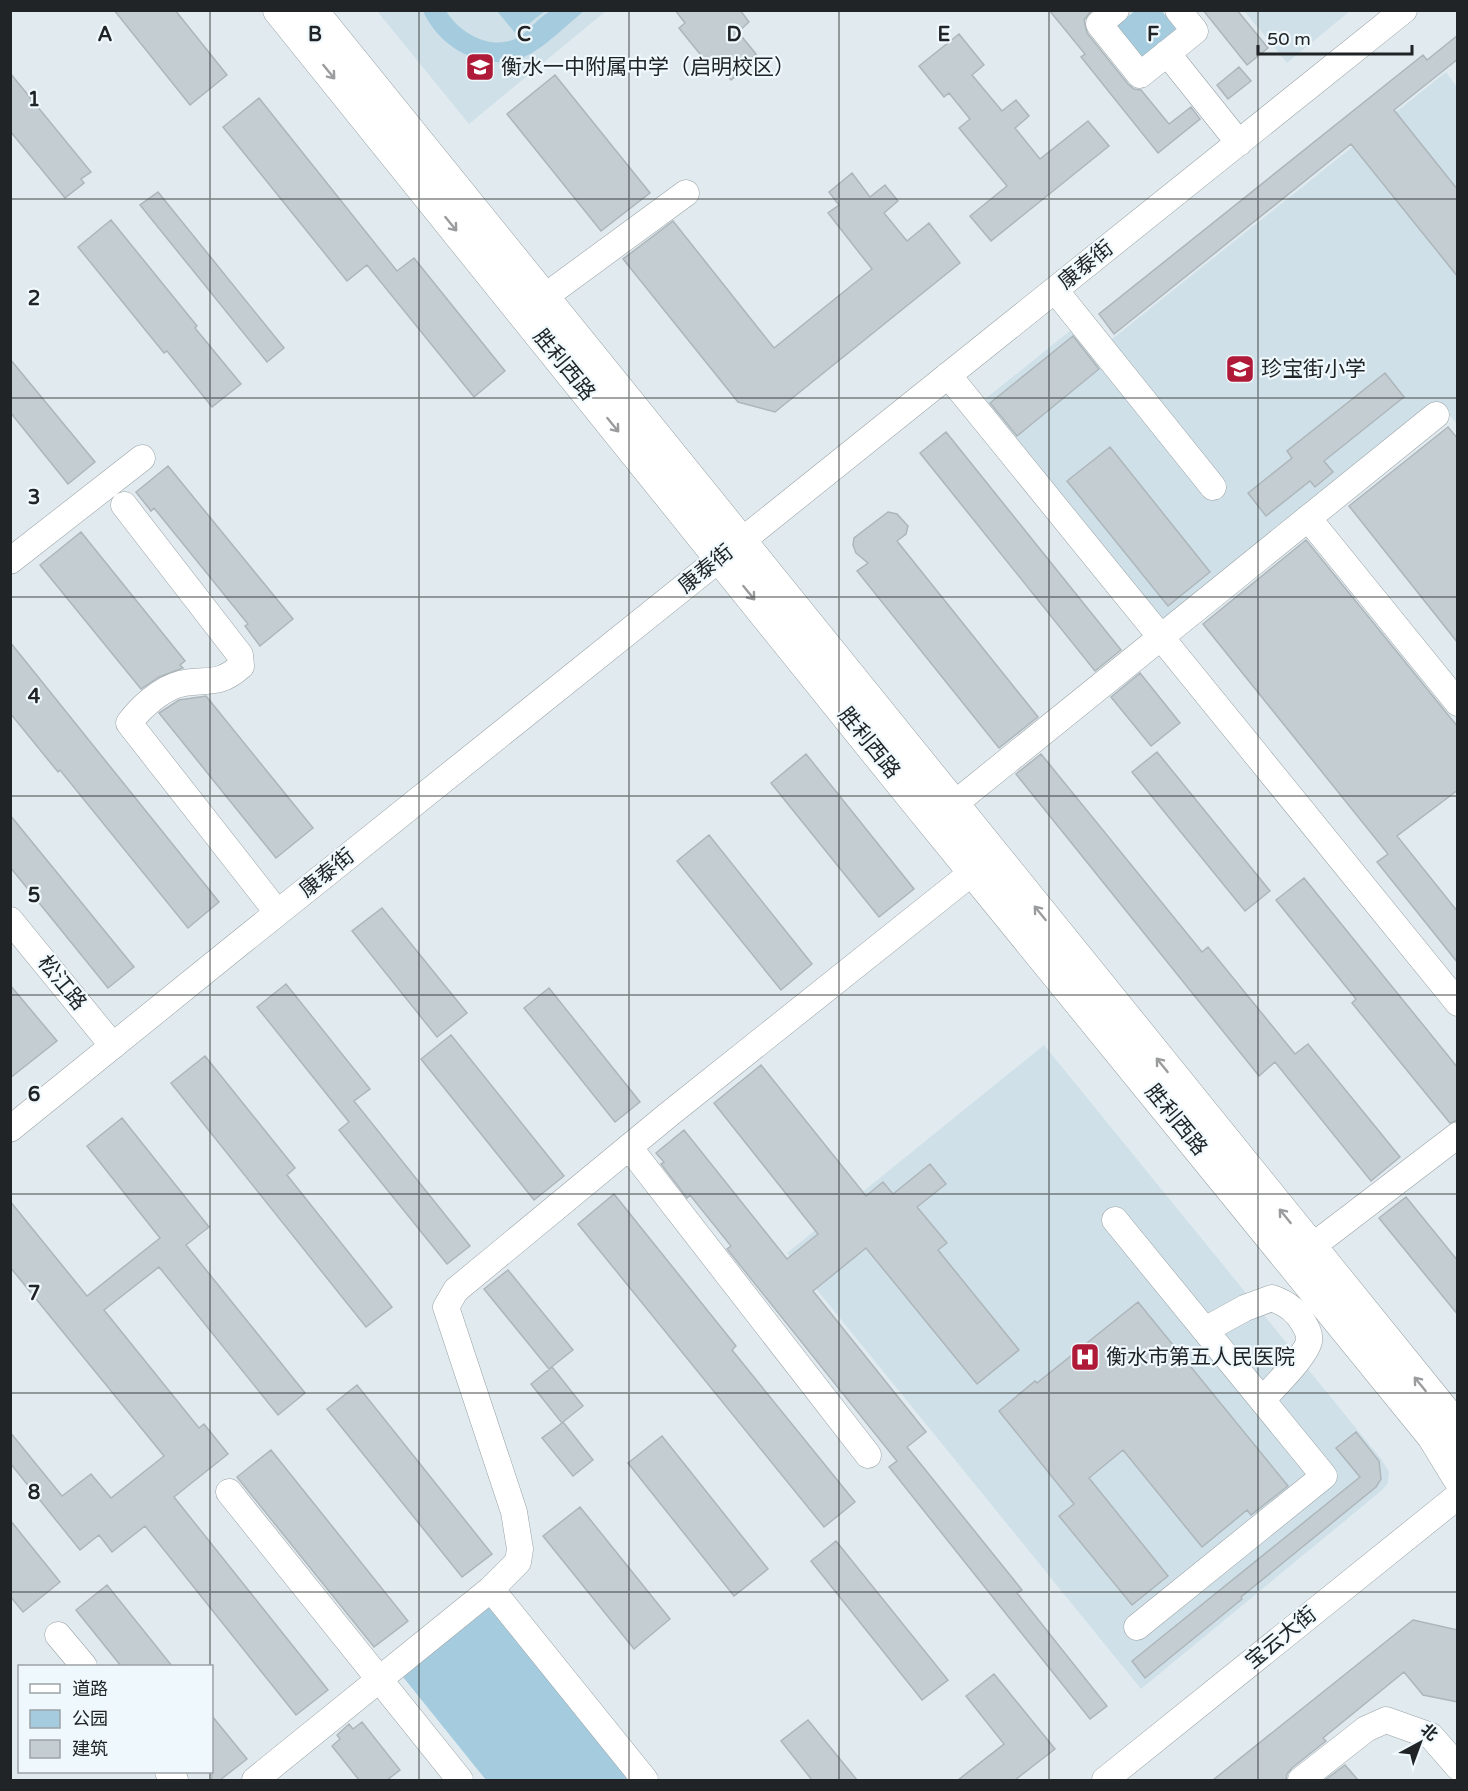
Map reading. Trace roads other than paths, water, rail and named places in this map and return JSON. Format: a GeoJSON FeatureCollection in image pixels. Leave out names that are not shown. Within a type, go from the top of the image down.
{"type":"FeatureCollection","features":[{"type":"Feature","properties":{"kind":"main road","name":"胜利西路"},"geometry":{"type":"LineString","coordinates":[[279,10],[730,550],[953,805],[1458,1429]]}},
{"type":"Feature","properties":{"kind":"main road","name":"胜利西路"},"geometry":{"type":"LineString","coordinates":[[310,10],[543,298],[730,550],[974,871],[1311,1307],[1433,1436],[1458,1477]]}},
{"type":"Feature","properties":{"kind":"street"},"geometry":{"type":"LineString","coordinates":[[1116,10],[1099,24],[1140,75],[1195,31],[1178,10]]}},
{"type":"Feature","properties":{"kind":"street","name":"康泰街"},"geometry":{"type":"LineString","coordinates":[[10,1129],[277,912],[1404,10]]}},
{"type":"Feature","properties":{"kind":"street"},"geometry":{"type":"LineString","coordinates":[[1167,53],[1239,143]]}},
{"type":"Feature","properties":{"kind":"street"},"geometry":{"type":"LineString","coordinates":[[543,298],[686,193]]}},
{"type":"Feature","properties":{"kind":"street"},"geometry":{"type":"LineString","coordinates":[[1055,290],[1213,487]]}},
{"type":"Feature","properties":{"kind":"street"},"geometry":{"type":"LineString","coordinates":[[948,375],[1458,1003]]}},
{"type":"Feature","properties":{"kind":"street"},"geometry":{"type":"LineString","coordinates":[[953,805],[1436,415]]}},
{"type":"Feature","properties":{"kind":"street"},"geometry":{"type":"LineString","coordinates":[[10,561],[142,458]]}},
{"type":"Feature","properties":{"kind":"street"},"geometry":{"type":"LineString","coordinates":[[124,505],[240,655],[241,666],[219,680],[180,684],[166,690],[137,712],[129,723],[277,912]]}},
{"type":"Feature","properties":{"kind":"street"},"geometry":{"type":"LineString","coordinates":[[1308,518],[1458,703]]}},
{"type":"Feature","properties":{"kind":"street"},"geometry":{"type":"LineString","coordinates":[[255,1780],[491,1589],[518,1562],[520,1549],[513,1512],[446,1307],[456,1290],[668,1115],[974,871]]}},
{"type":"Feature","properties":{"kind":"street","name":"松江路"},"geometry":{"type":"LineString","coordinates":[[10,920],[113,1046]]}},
{"type":"Feature","properties":{"kind":"street"},"geometry":{"type":"LineString","coordinates":[[1310,1248],[1458,1135]]}},
{"type":"Feature","properties":{"kind":"street"},"geometry":{"type":"LineString","coordinates":[[629,1147],[868,1455]]}},
{"type":"Feature","properties":{"kind":"street"},"geometry":{"type":"LineString","coordinates":[[1115,1220],[1323,1476],[1137,1627]]}},
{"type":"Feature","properties":{"kind":"street"},"geometry":{"type":"LineString","coordinates":[[1205,1330],[1245,1308],[1272,1298],[1311,1307],[1309,1343],[1291,1368],[1262,1400]]}},
{"type":"Feature","properties":{"kind":"street"},"geometry":{"type":"LineString","coordinates":[[229,1492],[460,1780]]}},
{"type":"Feature","properties":{"kind":"street","name":"宝云大街"},"geometry":{"type":"LineString","coordinates":[[1105,1780],[1458,1496]]}},
{"type":"Feature","properties":{"kind":"street"},"geometry":{"type":"LineString","coordinates":[[491,1589],[645,1780]]}},
{"type":"Feature","properties":{"kind":"street"},"geometry":{"type":"LineString","coordinates":[[58,1635],[83,1665]]}},
{"type":"Feature","properties":{"kind":"street"},"geometry":{"type":"LineString","coordinates":[[1301,1780],[1366,1729],[1386,1720],[1431,1736],[1458,1767]]}},
{"type":"Feature","properties":{"kind":"place","name":"衡水一中附属中学（启明校区）"},"geometry":{"type":"Point","coordinates":[480,67]}},
{"type":"Feature","properties":{"kind":"place","name":"珍宝街小学"},"geometry":{"type":"Point","coordinates":[1240,369]}},
{"type":"Feature","properties":{"kind":"place","name":"衡水市第五人民医院"},"geometry":{"type":"Point","coordinates":[1085,1357]}}]}
